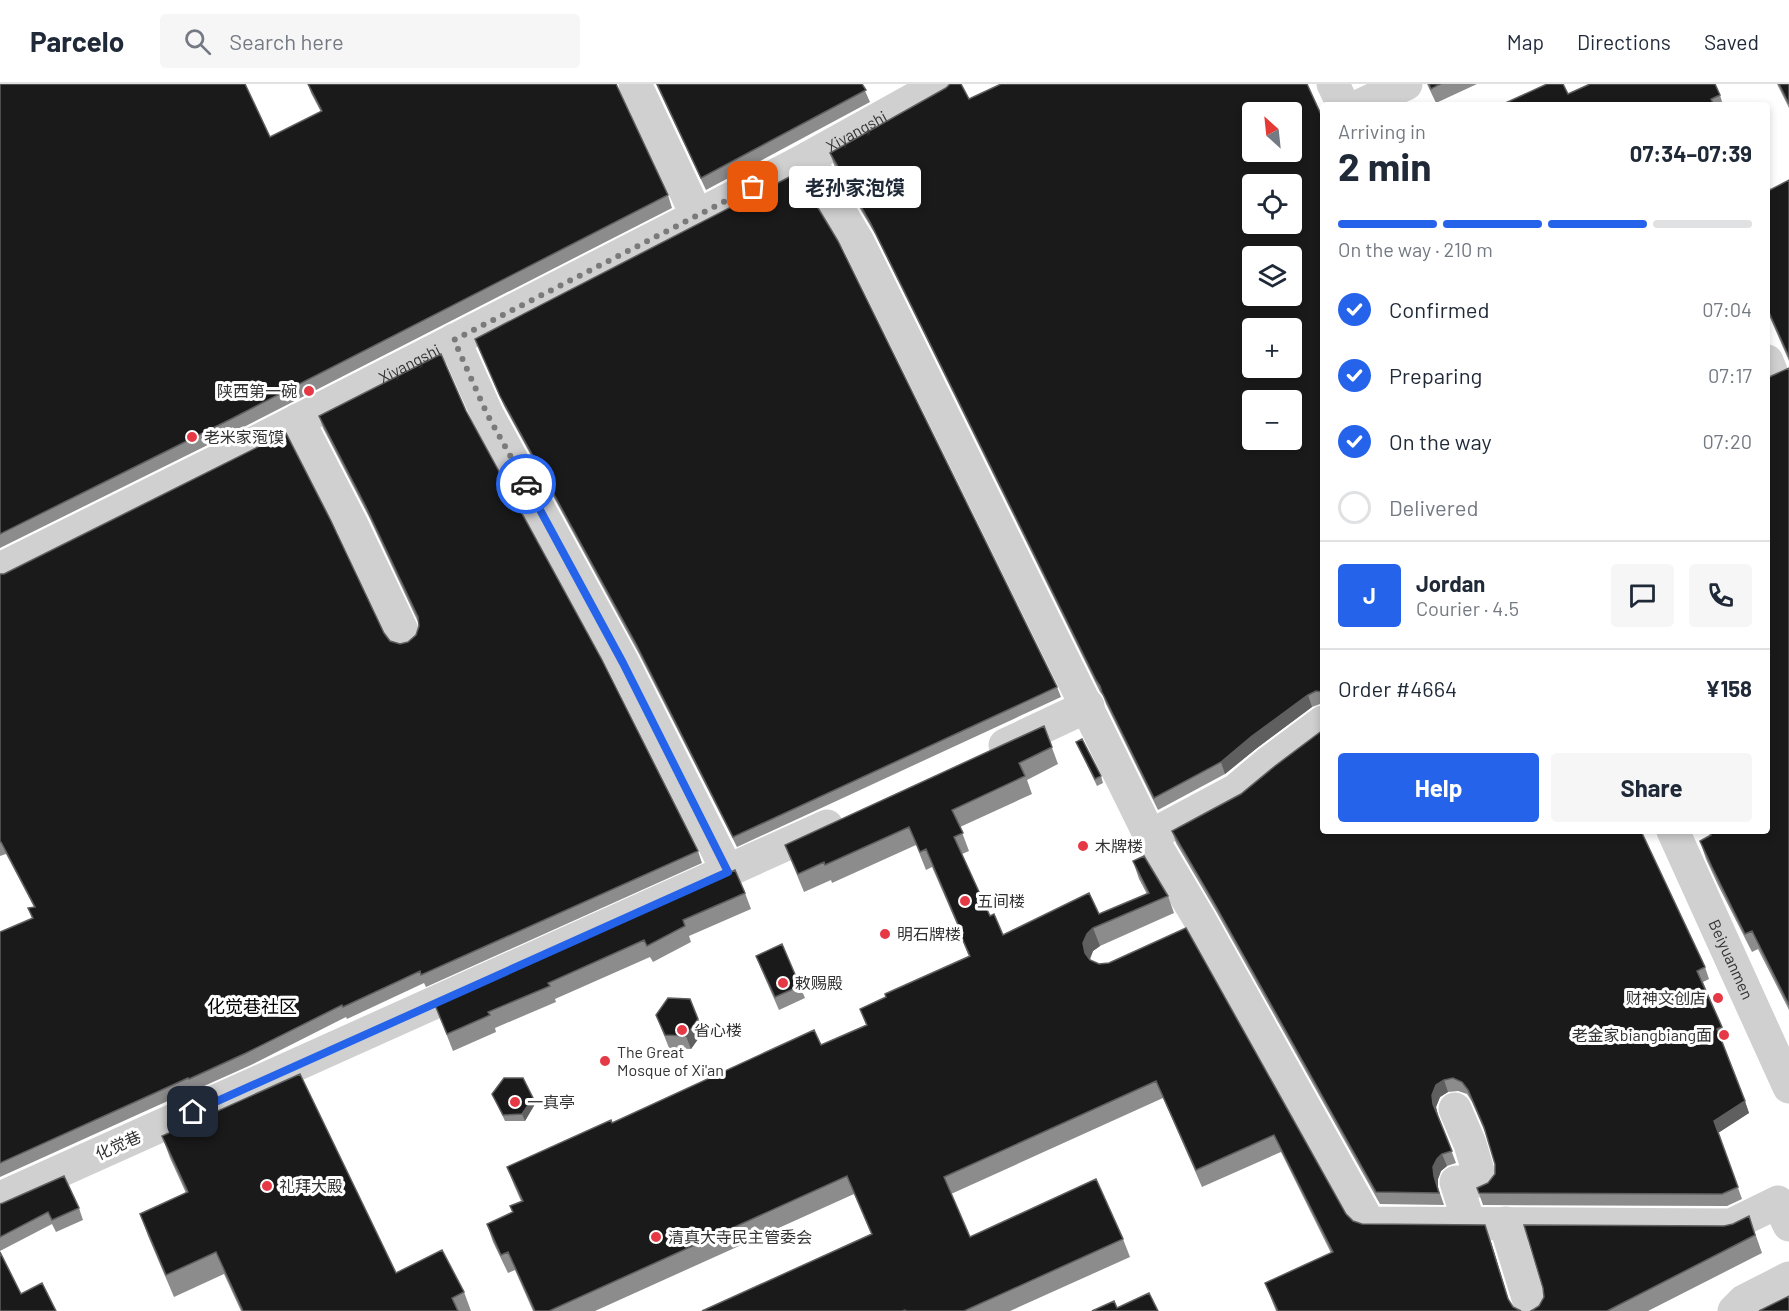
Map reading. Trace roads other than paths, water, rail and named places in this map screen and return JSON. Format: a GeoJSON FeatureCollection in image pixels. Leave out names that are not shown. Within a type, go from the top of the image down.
{"type":"FeatureCollection","features":[{"type":"Feature","properties":{"kind":"street"},"geometry":{"type":"LineString","coordinates":[[635,84],[697,216]]}},
{"type":"Feature","properties":{"kind":"street","name":"Xiyangshi"},"geometry":{"type":"LineString","coordinates":[[0,569],[697,216],[808,158],[941,84]]}},
{"type":"Feature","properties":{"kind":"street"},"geometry":{"type":"LineString","coordinates":[[1334,84],[1342,102]]}},
{"type":"Feature","properties":{"kind":"street"},"geometry":{"type":"LineString","coordinates":[[1367,102],[1406,84]]}},
{"type":"Feature","properties":{"kind":"street"},"geometry":{"type":"LineString","coordinates":[[808,158],[858,242],[1150,836],[1202,922],[1369,1223],[1731,1225],[1778,1202],[1789,1225]]}},
{"type":"Feature","properties":{"kind":"street"},"geometry":{"type":"LineString","coordinates":[[454,340],[487,414],[623,663],[728,872]]}},
{"type":"Feature","properties":{"kind":"street"},"geometry":{"type":"LineString","coordinates":[[298,420],[352,525],[405,637]]}},
{"type":"Feature","properties":{"kind":"street"},"geometry":{"type":"LineString","coordinates":[[979,757],[1088,706]]}},
{"type":"Feature","properties":{"kind":"street"},"geometry":{"type":"LineString","coordinates":[[1150,836],[1236,790],[1320,724]]}},
{"type":"Feature","properties":{"kind":"street","name":"化觉巷"},"geometry":{"type":"LineString","coordinates":[[0,1198],[859,812]]}},
{"type":"Feature","properties":{"kind":"street","name":"Beiyuanmen"},"geometry":{"type":"LineString","coordinates":[[1674,834],[1789,1087]]}},
{"type":"Feature","properties":{"kind":"street"},"geometry":{"type":"LineString","coordinates":[[1170,936],[1202,922]]}},
{"type":"Feature","properties":{"kind":"street"},"geometry":{"type":"LineString","coordinates":[[1455,1109],[1470,1144],[1480,1181],[1456,1182],[1469,1223]]}},
{"type":"Feature","properties":{"kind":"street"},"geometry":{"type":"LineString","coordinates":[[1504,1223],[1532,1311]]}},
{"type":"Feature","properties":{"kind":"street"},"geometry":{"type":"LineString","coordinates":[[1734,1311],[1744,1301],[1789,1278]]}},
{"type":"Feature","properties":{"kind":"place","name":"老孙家泡馍"},"geometry":{"type":"Point","coordinates":[753,187]}},
{"type":"Feature","properties":{"kind":"place","name":"陕西第一碗"},"geometry":{"type":"Point","coordinates":[309,391]}},
{"type":"Feature","properties":{"kind":"place","name":"老米家萢馍"},"geometry":{"type":"Point","coordinates":[192,437]}},
{"type":"Feature","properties":{"kind":"place","name":"木牌楼"},"geometry":{"type":"Point","coordinates":[1083,846]}},
{"type":"Feature","properties":{"kind":"place","name":"五间楼"},"geometry":{"type":"Point","coordinates":[965,901]}},
{"type":"Feature","properties":{"kind":"place","name":"明石牌楼"},"geometry":{"type":"Point","coordinates":[885,934]}},
{"type":"Feature","properties":{"kind":"place","name":"敕赐殿"},"geometry":{"type":"Point","coordinates":[783,983]}},
{"type":"Feature","properties":{"kind":"place","name":"财神文创店"},"geometry":{"type":"Point","coordinates":[1718,998]}},
{"type":"Feature","properties":{"kind":"place","name":"省心楼"},"geometry":{"type":"Point","coordinates":[682,1030]}},
{"type":"Feature","properties":{"kind":"place","name":"老金家biangbiang面"},"geometry":{"type":"Point","coordinates":[1724,1035]}},
{"type":"Feature","properties":{"kind":"place","name":"The Great Mosque of Xi'an"},"geometry":{"type":"Point","coordinates":[605,1061]}},
{"type":"Feature","properties":{"kind":"place","name":"一真亭"},"geometry":{"type":"Point","coordinates":[515,1102]}},
{"type":"Feature","properties":{"kind":"place","name":"礼拜大殿"},"geometry":{"type":"Point","coordinates":[267,1186]}},
{"type":"Feature","properties":{"kind":"place","name":"清真大寺民主管委会"},"geometry":{"type":"Point","coordinates":[656,1237]}},
{"type":"Feature","properties":{"kind":"district","name":"化觉巷社区"},"geometry":{"type":"Point","coordinates":[252,1007]}}]}
